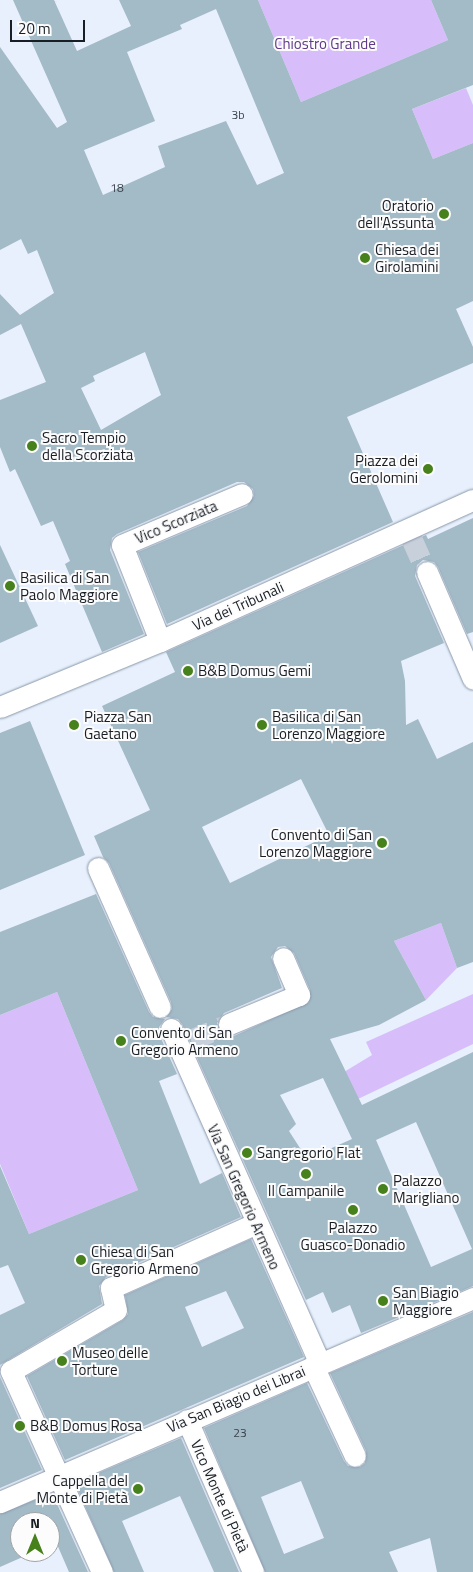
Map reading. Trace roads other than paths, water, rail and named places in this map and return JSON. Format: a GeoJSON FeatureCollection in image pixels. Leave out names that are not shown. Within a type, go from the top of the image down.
{"type":"FeatureCollection","features":[{"type":"Feature","properties":{"kind":"street","name":"Vico Scorziata"},"geometry":{"type":"LineString","coordinates":[[160,641],[122,545],[242,494]]}},
{"type":"Feature","properties":{"kind":"street","name":"Via dei Tribunali"},"geometry":{"type":"LineString","coordinates":[[0,708],[410,534],[473,500]]}},
{"type":"Feature","properties":{"kind":"street"},"geometry":{"type":"LineString","coordinates":[[427,572],[473,679]]}},
{"type":"Feature","properties":{"kind":"street"},"geometry":{"type":"LineString","coordinates":[[98,868],[160,1007]]}},
{"type":"Feature","properties":{"kind":"street"},"geometry":{"type":"LineString","coordinates":[[229,1024],[299,995],[283,958]]}},
{"type":"Feature","properties":{"kind":"street","name":"Via San Gregorio Armeno"},"geometry":{"type":"LineString","coordinates":[[180,1038],[255,1224],[355,1456]]}},
{"type":"Feature","properties":{"kind":"street"},"geometry":{"type":"LineString","coordinates":[[102,1572],[11,1371],[116,1310],[112,1288],[255,1224]]}},
{"type":"Feature","properties":{"kind":"street","name":"Via San Biagio dei Librai"},"geometry":{"type":"LineString","coordinates":[[0,1502],[316,1364],[473,1298]]}},
{"type":"Feature","properties":{"kind":"street","name":"Vico Monte di Pietà"},"geometry":{"type":"LineString","coordinates":[[187,1420],[253,1572]]}},
{"type":"Feature","properties":{"kind":"tunnel"},"geometry":{"type":"LineString","coordinates":[[412,539],[427,572]]}},
{"type":"Feature","properties":{"kind":"tunnel"},"geometry":{"type":"LineString","coordinates":[[191,1040],[229,1024]]}},
{"type":"Feature","properties":{"kind":"place","name":"Oratorio dell'Assunta"},"geometry":{"type":"Point","coordinates":[444,214]}},
{"type":"Feature","properties":{"kind":"place","name":"Chiesa dei Girolamini"},"geometry":{"type":"Point","coordinates":[365,258]}},
{"type":"Feature","properties":{"kind":"place","name":"Sacro Tempio della Scorziata"},"geometry":{"type":"Point","coordinates":[32,446]}},
{"type":"Feature","properties":{"kind":"place","name":"Piazza dei Gerolomini"},"geometry":{"type":"Point","coordinates":[428,469]}},
{"type":"Feature","properties":{"kind":"place","name":"Basilica di San Paolo Maggiore"},"geometry":{"type":"Point","coordinates":[10,586]}},
{"type":"Feature","properties":{"kind":"place","name":"B&B Domus Gemi"},"geometry":{"type":"Point","coordinates":[188,671]}},
{"type":"Feature","properties":{"kind":"place","name":"Piazza San Gaetano"},"geometry":{"type":"Point","coordinates":[74,725]}},
{"type":"Feature","properties":{"kind":"place","name":"Basilica di San Lorenzo Maggiore"},"geometry":{"type":"Point","coordinates":[262,725]}},
{"type":"Feature","properties":{"kind":"place","name":"Convento di San Lorenzo Maggiore"},"geometry":{"type":"Point","coordinates":[382,843]}},
{"type":"Feature","properties":{"kind":"place","name":"Convento di San Gregorio Armeno"},"geometry":{"type":"Point","coordinates":[121,1041]}},
{"type":"Feature","properties":{"kind":"place","name":"Sangregorio Flat"},"geometry":{"type":"Point","coordinates":[247,1153]}},
{"type":"Feature","properties":{"kind":"place","name":"Il Campanile"},"geometry":{"type":"Point","coordinates":[306,1174]}},
{"type":"Feature","properties":{"kind":"place","name":"Palazzo Marigliano"},"geometry":{"type":"Point","coordinates":[383,1189]}},
{"type":"Feature","properties":{"kind":"place","name":"Palazzo Guasco-Donadio"},"geometry":{"type":"Point","coordinates":[353,1210]}},
{"type":"Feature","properties":{"kind":"place","name":"Chiesa di San Gregorio Armeno"},"geometry":{"type":"Point","coordinates":[81,1260]}},
{"type":"Feature","properties":{"kind":"place","name":"San Biagio Maggiore"},"geometry":{"type":"Point","coordinates":[383,1301]}},
{"type":"Feature","properties":{"kind":"place","name":"Museo delle Torture"},"geometry":{"type":"Point","coordinates":[62,1361]}},
{"type":"Feature","properties":{"kind":"place","name":"B&B Domus Rosa"},"geometry":{"type":"Point","coordinates":[20,1426]}},
{"type":"Feature","properties":{"kind":"place","name":"Cappella del Monte di Pietà"},"geometry":{"type":"Point","coordinates":[138,1489]}},
{"type":"Feature","properties":{"kind":"park label","name":"Chiostro Grande"},"geometry":{"type":"Point","coordinates":[325,44]}}]}
